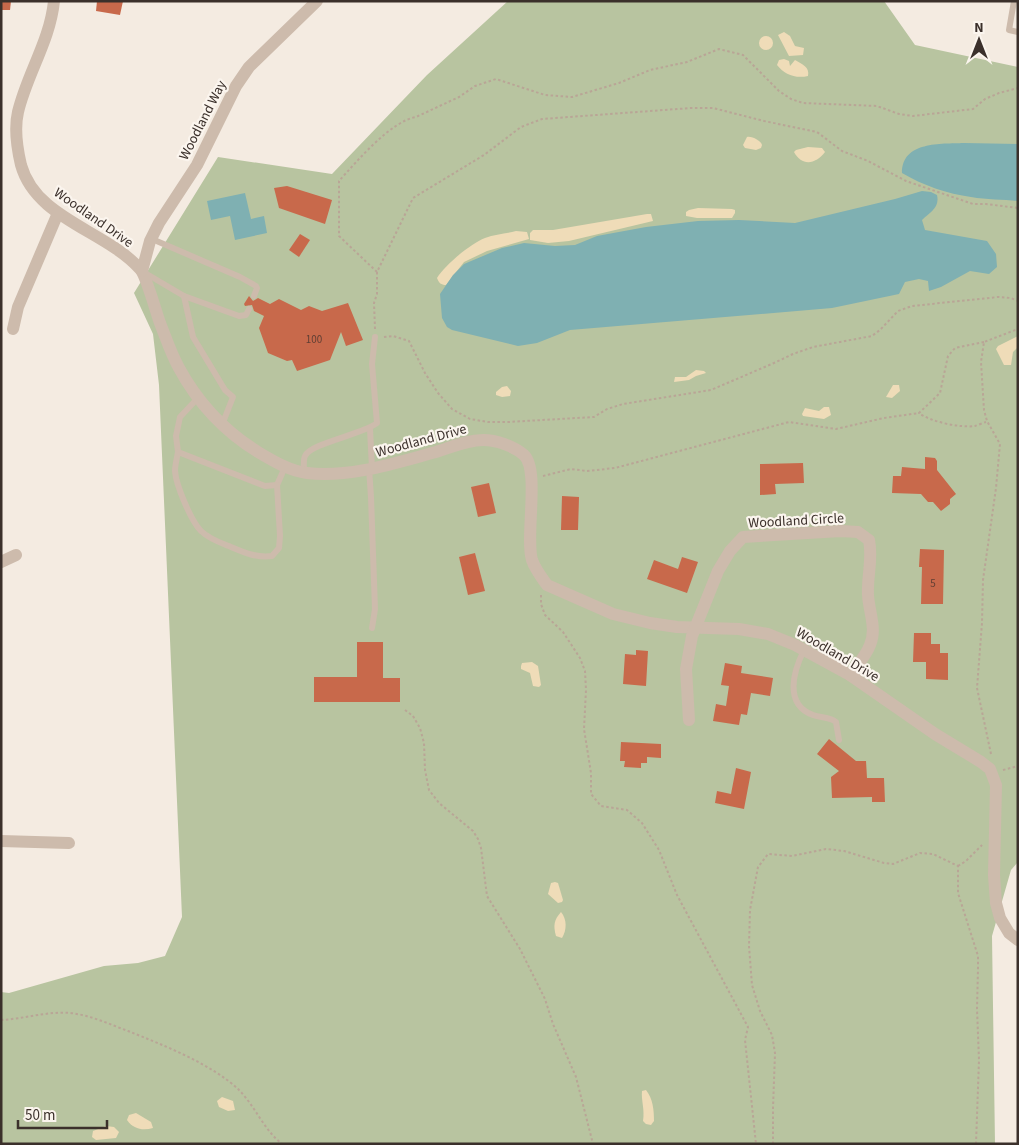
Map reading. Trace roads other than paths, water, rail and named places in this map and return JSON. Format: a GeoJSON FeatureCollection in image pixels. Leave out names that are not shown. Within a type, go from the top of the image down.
{"type":"FeatureCollection","features":[{"type":"Feature","properties":{"kind":"street","name":"Woodland Drive"},"geometry":{"type":"LineString","coordinates":[[54,1],[44,44],[18,114],[16,129],[17,146],[22,168],[32,188],[52,209],[103,239],[142,271],[178,366],[197,399],[222,425],[238,439],[285,467],[304,472],[336,474],[370,468],[466,442],[483,440],[513,448],[524,455],[528,460],[531,473],[530,542],[532,561],[547,585],[613,614],[650,623],[677,627],[724,628],[768,634],[804,650],[850,675],[934,734],[990,769],[996,785],[997,802],[994,875],[996,903],[1000,918],[1008,933],[1018,940]]}},
{"type":"Feature","properties":{"kind":"street","name":"Woodland Way"},"geometry":{"type":"LineString","coordinates":[[142,271],[159,223],[197,165],[236,86],[249,67],[317,1]]}},
{"type":"Feature","properties":{"kind":"street"},"geometry":{"type":"LineString","coordinates":[[13,329],[18,307],[58,213]]}},
{"type":"Feature","properties":{"kind":"street","name":"Woodland Circle"},"geometry":{"type":"LineString","coordinates":[[695,628],[718,572],[730,551],[743,537],[841,531],[858,532],[869,540],[872,554],[868,575],[868,596],[873,622],[873,636],[870,646],[850,675]]}},
{"type":"Feature","properties":{"kind":"street"},"geometry":{"type":"LineString","coordinates":[[1,562],[16,555]]}},
{"type":"Feature","properties":{"kind":"street"},"geometry":{"type":"LineString","coordinates":[[689,720],[686,670],[695,628]]}},
{"type":"Feature","properties":{"kind":"street"},"geometry":{"type":"LineString","coordinates":[[1,841],[69,843]]}},
{"type":"Feature","properties":{"kind":"lane"},"geometry":{"type":"LineString","coordinates":[[1014,1],[1009,30],[1018,32]]}},
{"type":"Feature","properties":{"kind":"lane"},"geometry":{"type":"LineString","coordinates":[[152,239],[240,277],[256,286],[254,296]]}},
{"type":"Feature","properties":{"kind":"lane"},"geometry":{"type":"LineString","coordinates":[[142,271],[184,296],[240,316],[246,315],[250,309]]}},
{"type":"Feature","properties":{"kind":"lane"},"geometry":{"type":"LineString","coordinates":[[184,296],[193,337],[225,390],[232,397],[222,425]]}},
{"type":"Feature","properties":{"kind":"lane"},"geometry":{"type":"LineString","coordinates":[[304,472],[304,457],[311,450],[356,432],[370,429],[377,423],[372,364],[375,337]]}},
{"type":"Feature","properties":{"kind":"lane"},"geometry":{"type":"LineString","coordinates":[[197,399],[180,417],[176,436],[178,452],[175,471],[178,485],[193,521],[201,531],[222,543],[259,558],[272,556],[278,548],[280,536],[278,485],[285,467]]}},
{"type":"Feature","properties":{"kind":"lane"},"geometry":{"type":"LineString","coordinates":[[370,429],[374,609],[372,628]]}},
{"type":"Feature","properties":{"kind":"lane"},"geometry":{"type":"LineString","coordinates":[[178,452],[265,486],[278,485]]}},
{"type":"Feature","properties":{"kind":"lane"},"geometry":{"type":"LineString","coordinates":[[804,650],[794,680],[793,688],[796,701],[799,706],[808,712],[833,719],[836,722],[839,740]]}},
{"type":"Feature","properties":{"kind":"water"},"geometry":{"type":"Polygon","coordinates":[[[964,143],[1018,144],[1018,201],[953,194],[927,185],[902,173],[908,155],[924,146],[964,143]]]}},
{"type":"Feature","properties":{"kind":"water"},"geometry":{"type":"Polygon","coordinates":[[[922,191],[937,195],[938,199],[936,207],[922,220],[925,230],[987,241],[996,254],[997,267],[989,274],[970,271],[941,287],[929,291],[928,281],[919,279],[905,282],[899,294],[832,308],[570,330],[537,343],[518,346],[452,330],[447,327],[442,318],[440,294],[453,275],[464,264],[502,248],[524,243],[555,246],[575,245],[597,236],[646,227],[698,221],[739,220],[795,223],[922,191]]]}},
{"type":"Feature","properties":{"kind":"water"},"geometry":{"type":"Polygon","coordinates":[[[245,193],[251,219],[264,216],[267,233],[235,240],[230,216],[211,220],[207,201],[245,193]]]}}]}
